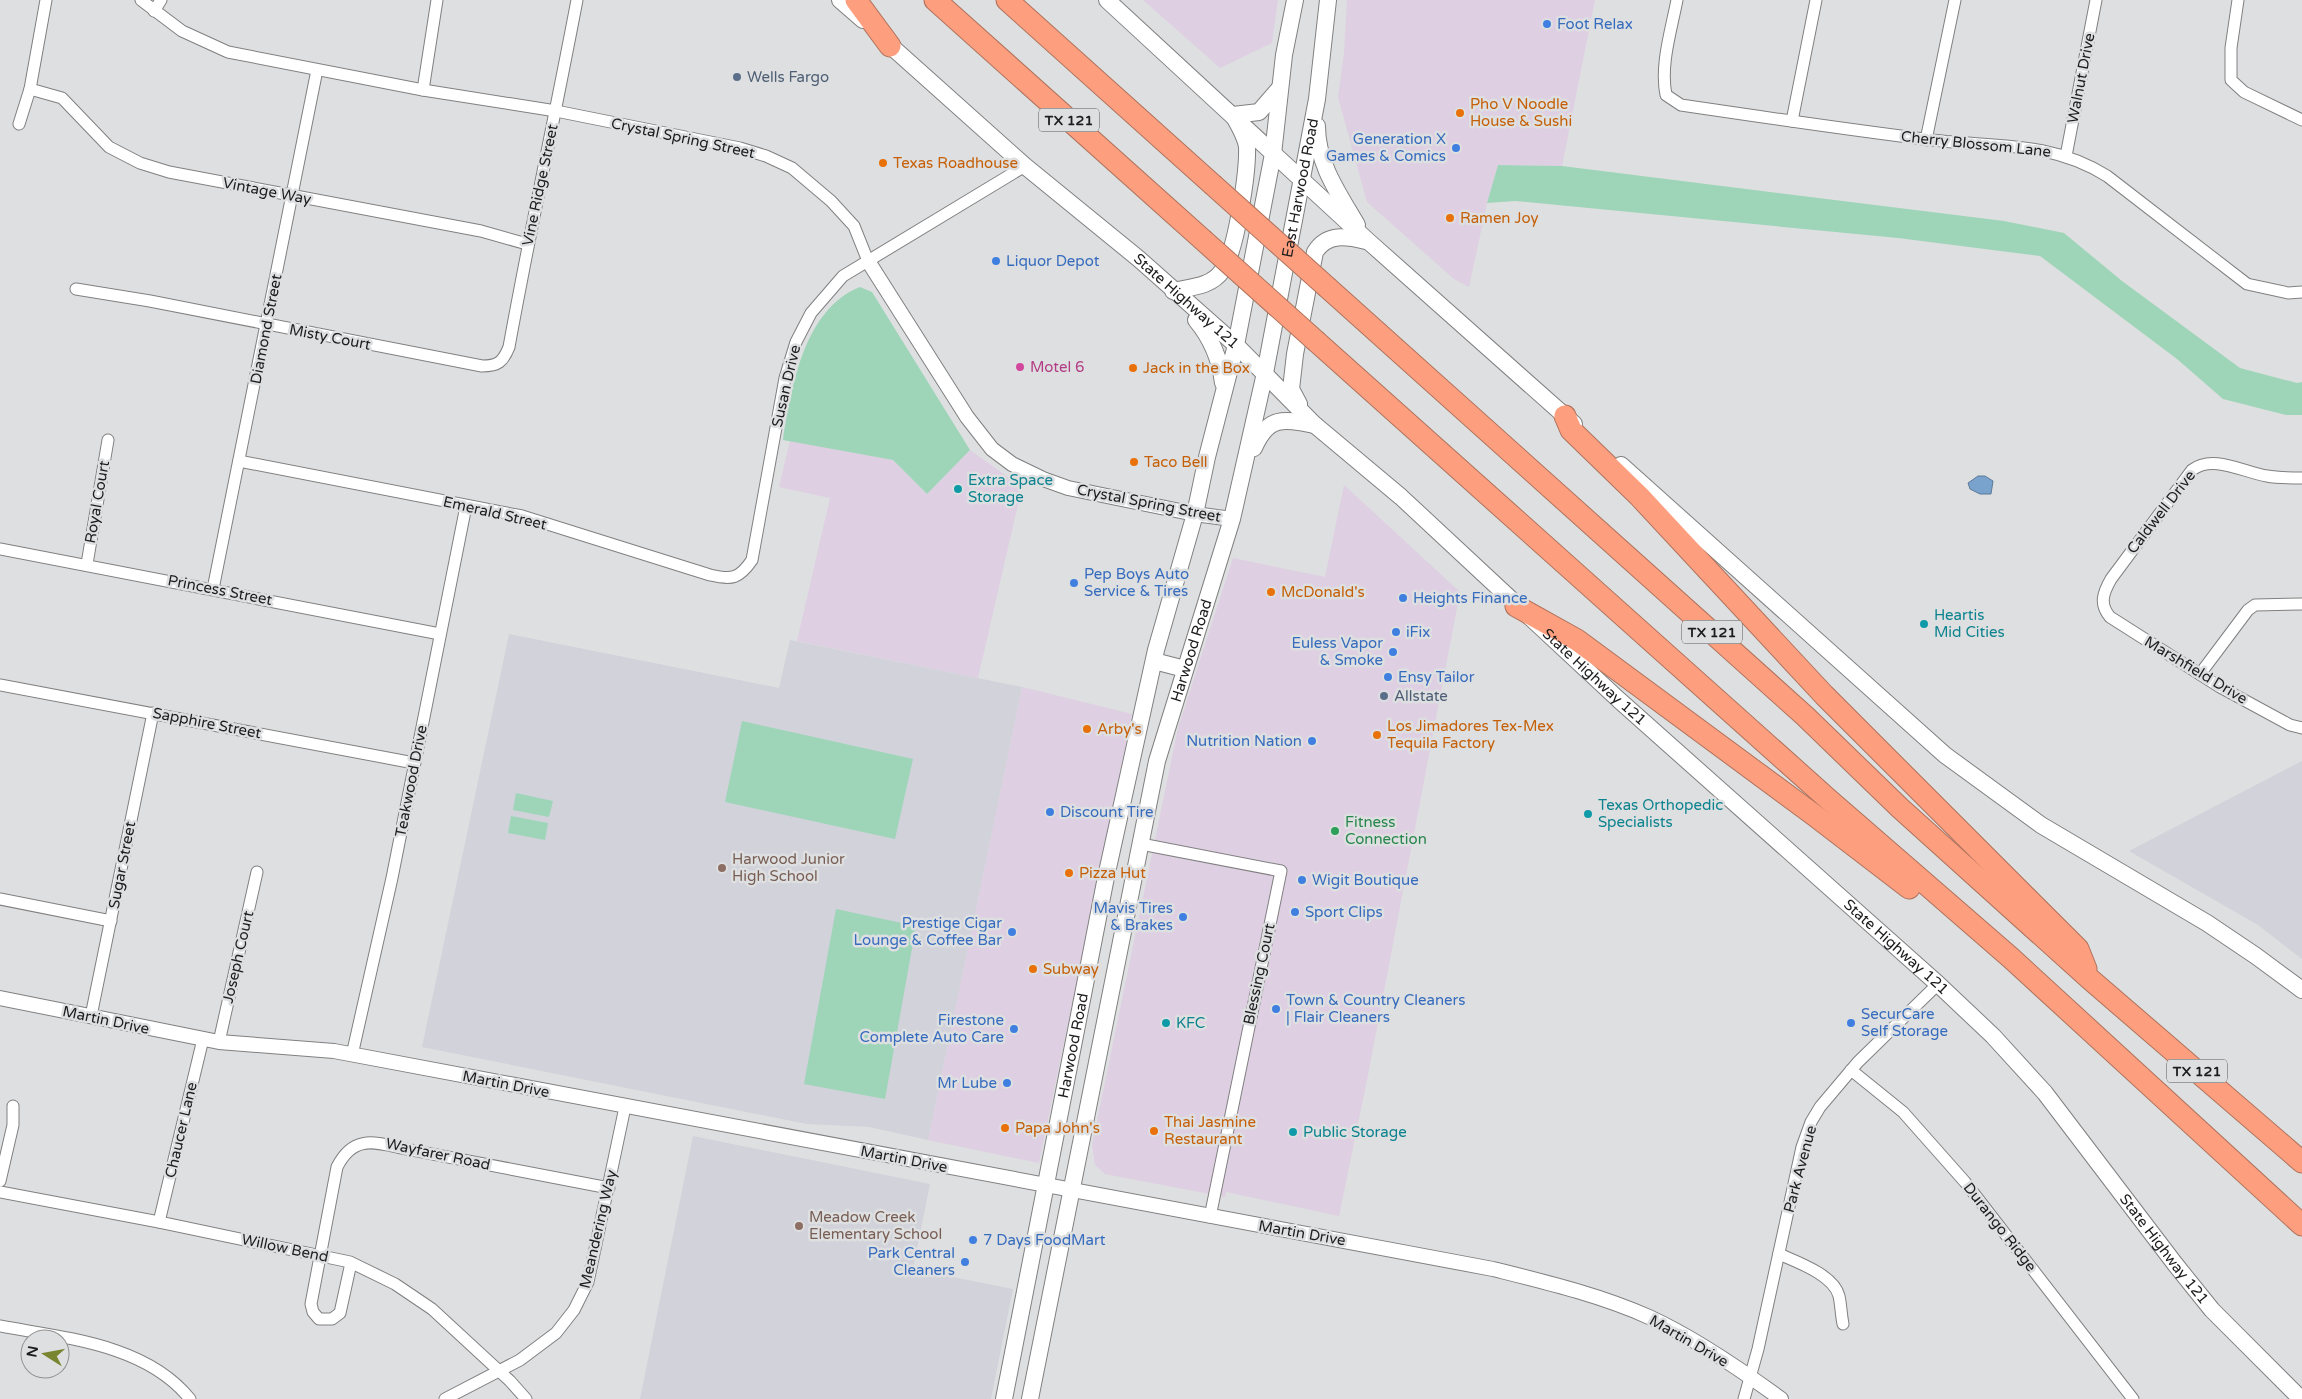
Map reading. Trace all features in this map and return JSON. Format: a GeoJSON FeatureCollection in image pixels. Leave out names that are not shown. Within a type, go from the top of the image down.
{"type":"FeatureCollection","features":[{"type":"Feature","properties":{"kind":"highway"},"geometry":{"type":"LineString","coordinates":[[856,0],[890,46]]}},
{"type":"Feature","properties":{"kind":"highway","name":"TX 121"},"geometry":{"type":"LineString","coordinates":[[935,0],[1820,793],[2011,958],[2302,1225]]}},
{"type":"Feature","properties":{"kind":"highway","name":"TX 121"},"geometry":{"type":"LineString","coordinates":[[1006,0],[1805,716],[1907,815],[2091,980],[2302,1162]]}},
{"type":"Feature","properties":{"kind":"highway"},"geometry":{"type":"LineString","coordinates":[[1565,416],[1570,430],[1639,496],[1824,695],[2078,949],[2091,980]]}},
{"type":"Feature","properties":{"kind":"highway"},"geometry":{"type":"LineString","coordinates":[[1516,606],[1577,640],[1798,803],[1904,884],[1985,951],[2011,958]]}},
{"type":"Feature","properties":{"kind":"main road","name":"State Highway 121"},"geometry":{"type":"LineString","coordinates":[[840,0],[1025,166],[1139,259],[1236,345],[1315,425],[1401,497],[1516,606],[1938,984],[1993,1036],[2045,1093],[2212,1310],[2301,1399]]}},
{"type":"Feature","properties":{"kind":"main road"},"geometry":{"type":"LineString","coordinates":[[1107,0],[1368,241],[1945,755],[2041,825],[2207,923],[2302,990]]}},
{"type":"Feature","properties":{"kind":"main road"},"geometry":{"type":"LineString","coordinates":[[1236,345],[1273,154],[1279,89],[1295,0]]}},
{"type":"Feature","properties":{"kind":"main road","name":"East Harwood Road"},"geometry":{"type":"LineString","coordinates":[[1265,373],[1318,99],[1328,0]]}},
{"type":"Feature","properties":{"kind":"main road"},"geometry":{"type":"LineString","coordinates":[[1233,115],[1259,112],[1279,89]]}},
{"type":"Feature","properties":{"kind":"main road"},"geometry":{"type":"LineString","coordinates":[[1318,99],[1317,142],[1326,172],[1368,241]]}},
{"type":"Feature","properties":{"kind":"main road"},"geometry":{"type":"LineString","coordinates":[[1224,388],[1220,364],[1209,336],[1173,290],[1209,283],[1222,271],[1233,247],[1246,167],[1247,145],[1233,115]]}},
{"type":"Feature","properties":{"kind":"main road"},"geometry":{"type":"LineString","coordinates":[[1315,425],[1294,398],[1291,389],[1295,354],[1316,252],[1320,244],[1330,238],[1346,236],[1368,241]]}},
{"type":"Feature","properties":{"kind":"main road","name":"Harwood Road"},"geometry":{"type":"LineString","coordinates":[[1004,1399],[1114,838],[1154,661],[1195,514],[1224,388],[1236,345]]}},
{"type":"Feature","properties":{"kind":"main road","name":"Harwood Road"},"geometry":{"type":"LineString","coordinates":[[1030,1399],[1157,761],[1232,519],[1265,373]]}},
{"type":"Feature","properties":{"kind":"main road"},"geometry":{"type":"LineString","coordinates":[[1245,467],[1260,433],[1272,424],[1287,420],[1315,425]]}},
{"type":"Feature","properties":{"kind":"main road"},"geometry":{"type":"LineString","coordinates":[[1154,661],[1185,669]]}},
{"type":"Feature","properties":{"kind":"main road"},"geometry":{"type":"LineString","coordinates":[[1114,838],[1141,844]]}},
{"type":"Feature","properties":{"kind":"main road"},"geometry":{"type":"LineString","coordinates":[[1083,998],[1107,1011]]}},
{"type":"Feature","properties":{"kind":"main road"},"geometry":{"type":"LineString","coordinates":[[1018,1324],[1044,1330]]}},
{"type":"Feature","properties":{"kind":"street"},"geometry":{"type":"LineString","coordinates":[[19,124],[30,89],[46,0]]}},
{"type":"Feature","properties":{"kind":"street","name":"Crystal Spring Street"},"geometry":{"type":"LineString","coordinates":[[141,0],[182,31],[228,52],[423,90],[556,111],[740,148],[766,156],[792,168],[831,200],[854,226],[868,261],[967,417],[992,448],[1012,464],[1043,479],[1068,488],[1195,514],[1232,519]]}},
{"type":"Feature","properties":{"kind":"street"},"geometry":{"type":"LineString","coordinates":[[154,11],[161,0]]}},
{"type":"Feature","properties":{"kind":"street"},"geometry":{"type":"LineString","coordinates":[[423,90],[437,0]]}},
{"type":"Feature","properties":{"kind":"street","name":"Vine Ridge Street"},"geometry":{"type":"LineString","coordinates":[[496,366],[504,359],[509,347],[527,244],[578,0]]}},
{"type":"Feature","properties":{"kind":"street","name":"Cherry Blossom Lane"},"geometry":{"type":"LineString","coordinates":[[1677,0],[1664,69],[1664,84],[1666,95],[1681,105],[1926,140],[2022,147],[2066,156],[2088,164],[2107,176],[2247,284],[2288,293],[2302,292]]}},
{"type":"Feature","properties":{"kind":"street"},"geometry":{"type":"LineString","coordinates":[[1792,121],[1816,0]]}},
{"type":"Feature","properties":{"kind":"street"},"geometry":{"type":"LineString","coordinates":[[1926,140],[1955,0]]}},
{"type":"Feature","properties":{"kind":"street","name":"Walnut Drive"},"geometry":{"type":"LineString","coordinates":[[2066,156],[2096,0]]}},
{"type":"Feature","properties":{"kind":"street"},"geometry":{"type":"LineString","coordinates":[[2238,0],[2231,48],[2231,80],[2244,92],[2302,120]]}},
{"type":"Feature","properties":{"kind":"street","name":"Diamond Street"},"geometry":{"type":"LineString","coordinates":[[213,589],[318,70]]}},
{"type":"Feature","properties":{"kind":"street","name":"Vintage Way"},"geometry":{"type":"LineString","coordinates":[[30,89],[62,98],[109,147],[140,163],[169,172],[481,231],[527,244]]}},
{"type":"Feature","properties":{"kind":"street","name":"Susan Drive"},"geometry":{"type":"LineString","coordinates":[[745,570],[752,560],[785,378],[796,342],[811,312],[843,276],[1025,166]]}},
{"type":"Feature","properties":{"kind":"street","name":"Misty Court"},"geometry":{"type":"LineString","coordinates":[[76,289],[150,301],[482,366],[496,366]]}},
{"type":"Feature","properties":{"kind":"street","name":"Royal Court"},"geometry":{"type":"LineString","coordinates":[[87,564],[108,440]]}},
{"type":"Feature","properties":{"kind":"street","name":"Emerald Street"},"geometry":{"type":"LineString","coordinates":[[239,461],[522,516],[710,575],[735,578],[745,570]]}},
{"type":"Feature","properties":{"kind":"street","name":"Caldwell Drive"},"geometry":{"type":"LineString","coordinates":[[2103,599],[2110,579],[2192,470],[2199,465],[2220,464],[2268,476],[2302,478]]}},
{"type":"Feature","properties":{"kind":"street","name":"Teakwood Drive"},"geometry":{"type":"LineString","coordinates":[[352,1055],[392,878],[466,506]]}},
{"type":"Feature","properties":{"kind":"street","name":"Princess Street"},"geometry":{"type":"LineString","coordinates":[[0,549],[87,564],[440,634]]}},
{"type":"Feature","properties":{"kind":"street","name":"Marshfield Drive"},"geometry":{"type":"LineString","coordinates":[[2103,599],[2104,610],[2110,617],[2200,674],[2290,725],[2302,728]]}},
{"type":"Feature","properties":{"kind":"street"},"geometry":{"type":"LineString","coordinates":[[2200,674],[2248,610],[2256,605],[2302,604]]}},
{"type":"Feature","properties":{"kind":"street","name":"Sapphire Street"},"geometry":{"type":"LineString","coordinates":[[0,685],[414,763]]}},
{"type":"Feature","properties":{"kind":"street","name":"Sugar Street"},"geometry":{"type":"LineString","coordinates":[[91,1016],[153,713]]}},
{"type":"Feature","properties":{"kind":"street","name":"Blessing Court"},"geometry":{"type":"LineString","coordinates":[[1141,844],[1280,871],[1210,1217]]}},
{"type":"Feature","properties":{"kind":"street","name":"Joseph Court"},"geometry":{"type":"LineString","coordinates":[[219,1042],[257,872]]}},
{"type":"Feature","properties":{"kind":"street"},"geometry":{"type":"LineString","coordinates":[[0,899],[111,922]]}},
{"type":"Feature","properties":{"kind":"street","name":"Park Avenue"},"geometry":{"type":"LineString","coordinates":[[1744,1399],[1751,1378],[1802,1147],[1811,1122],[1820,1107],[1851,1070],[1938,984]]}},
{"type":"Feature","properties":{"kind":"street","name":"Martin Drive"},"geometry":{"type":"LineString","coordinates":[[0,998],[219,1042],[352,1055],[1210,1217],[1410,1252],[1563,1286],[1648,1317],[1684,1335],[1781,1399]]}},
{"type":"Feature","properties":{"kind":"street","name":"Chaucer Lane"},"geometry":{"type":"LineString","coordinates":[[159,1222],[203,1039]]}},
{"type":"Feature","properties":{"kind":"street","name":"Durango Ridge"},"geometry":{"type":"LineString","coordinates":[[1851,1070],[1903,1112],[1965,1182],[2133,1399]]}},
{"type":"Feature","properties":{"kind":"street"},"geometry":{"type":"LineString","coordinates":[[0,1181],[13,1125],[13,1106]]}},
{"type":"Feature","properties":{"kind":"street","name":"Meandering Way"},"geometry":{"type":"LineString","coordinates":[[445,1399],[499,1373],[520,1360],[556,1333],[574,1310],[588,1282],[625,1107]]}},
{"type":"Feature","properties":{"kind":"street","name":"Wayfarer Road"},"geometry":{"type":"LineString","coordinates":[[351,1263],[340,1313],[332,1319],[324,1320],[316,1316],[311,1304],[322,1256],[337,1167],[349,1151],[367,1142],[378,1141],[406,1149],[608,1188]]}},
{"type":"Feature","properties":{"kind":"street","name":"Willow Bend"},"geometry":{"type":"LineString","coordinates":[[0,1192],[159,1222],[351,1263],[395,1284],[423,1301],[449,1323],[526,1399]]}},
{"type":"Feature","properties":{"kind":"street"},"geometry":{"type":"LineString","coordinates":[[1779,1254],[1816,1271],[1837,1290],[1843,1324]]}},
{"type":"Feature","properties":{"kind":"street"},"geometry":{"type":"LineString","coordinates":[[0,1326],[118,1351],[159,1372],[173,1382],[190,1399]]}},
{"type":"Feature","properties":{"kind":"shaded area"},"geometry":{"type":"Polygon","coordinates":[[[1143,0],[1278,0],[1272,43],[1220,68],[1143,0]]]}},
{"type":"Feature","properties":{"kind":"shaded area"},"geometry":{"type":"Polygon","coordinates":[[[1347,0],[1595,0],[1562,166],[1498,165],[1487,203],[1469,287],[1454,279],[1367,202],[1338,97],[1344,53],[1347,0]]]}},
{"type":"Feature","properties":{"kind":"shaded area"},"geometry":{"type":"Polygon","coordinates":[[[790,441],[893,460],[927,494],[970,450],[1022,487],[978,678],[797,641],[830,498],[779,487],[790,441]]]}},
{"type":"Feature","properties":{"kind":"shaded area"},"geometry":{"type":"Polygon","coordinates":[[[1344,485],[1460,592],[1368,1075],[1339,1216],[1226,1192],[1225,1197],[1105,1174],[1095,1165],[1092,1145],[1178,728],[1233,558],[1325,577],[1344,485]]]}},
{"type":"Feature","properties":{"kind":"shaded area","name":"Harwood Junior High School"},"geometry":{"type":"Polygon","coordinates":[[[509,634],[779,688],[790,640],[1022,687],[928,1140],[869,1127],[807,1124],[422,1047],[509,634]]]}},
{"type":"Feature","properties":{"kind":"shaded area"},"geometry":{"type":"Polygon","coordinates":[[[1022,687],[1132,714],[1039,1163],[928,1140],[1022,687]]]}},
{"type":"Feature","properties":{"kind":"shaded area"},"geometry":{"type":"Polygon","coordinates":[[[2302,761],[2302,959],[2258,925],[2129,851],[2302,761]]]}},
{"type":"Feature","properties":{"kind":"shaded area","name":"Meadow Creek Elementary School"},"geometry":{"type":"Polygon","coordinates":[[[693,1136],[930,1184],[913,1269],[1013,1289],[991,1399],[640,1399],[693,1136]]]}},
{"type":"Feature","properties":{"kind":"green space"},"geometry":{"type":"Polygon","coordinates":[[[1498,165],[1562,166],[2004,221],[2064,233],[2122,281],[2240,368],[2297,383],[2302,382],[2302,415],[2286,415],[2223,399],[2177,359],[2040,256],[1898,238],[1515,201],[1487,203],[1498,165]]]}},
{"type":"Feature","properties":{"kind":"green space"},"geometry":{"type":"Polygon","coordinates":[[[860,287],[872,292],[970,450],[927,494],[893,460],[783,440],[796,375],[813,331],[825,313],[841,298],[860,287]]]}},
{"type":"Feature","properties":{"kind":"green space"},"geometry":{"type":"Polygon","coordinates":[[[742,721],[913,759],[895,839],[725,802],[742,721]]]}},
{"type":"Feature","properties":{"kind":"green space"},"geometry":{"type":"Polygon","coordinates":[[[516,793],[553,801],[549,817],[513,810],[516,793]]]}},
{"type":"Feature","properties":{"kind":"green space"},"geometry":{"type":"Polygon","coordinates":[[[511,816],[548,823],[545,840],[508,833],[511,816]]]}},
{"type":"Feature","properties":{"kind":"green space"},"geometry":{"type":"Polygon","coordinates":[[[836,909],[916,926],[885,1099],[804,1084],[836,909]]]}},
{"type":"Feature","properties":{"kind":"water"},"geometry":{"type":"Polygon","coordinates":[[[1978,476],[1985,476],[1993,481],[1991,494],[1980,494],[1970,489],[1968,483],[1978,476]]]}},
{"type":"Feature","properties":{"kind":"place","name":"Foot Relax"},"geometry":{"type":"Point","coordinates":[1547,24]}},
{"type":"Feature","properties":{"kind":"place","name":"Wells Fargo"},"geometry":{"type":"Point","coordinates":[737,77]}},
{"type":"Feature","properties":{"kind":"place","name":"Pho V Noodle House & Sushi"},"geometry":{"type":"Point","coordinates":[1460,113]}},
{"type":"Feature","properties":{"kind":"place","name":"Generation X Games & Comics"},"geometry":{"type":"Point","coordinates":[1456,148]}},
{"type":"Feature","properties":{"kind":"place","name":"Texas Roadhouse"},"geometry":{"type":"Point","coordinates":[883,163]}},
{"type":"Feature","properties":{"kind":"place","name":"Ramen Joy"},"geometry":{"type":"Point","coordinates":[1450,218]}},
{"type":"Feature","properties":{"kind":"place","name":"Liquor Depot"},"geometry":{"type":"Point","coordinates":[996,261]}},
{"type":"Feature","properties":{"kind":"place","name":"Motel 6"},"geometry":{"type":"Point","coordinates":[1020,367]}},
{"type":"Feature","properties":{"kind":"place","name":"Jack in the Box"},"geometry":{"type":"Point","coordinates":[1133,368]}},
{"type":"Feature","properties":{"kind":"place","name":"Taco Bell"},"geometry":{"type":"Point","coordinates":[1134,462]}},
{"type":"Feature","properties":{"kind":"place","name":"Extra Space Storage"},"geometry":{"type":"Point","coordinates":[958,489]}},
{"type":"Feature","properties":{"kind":"place","name":"Pep Boys Auto Service & Tires"},"geometry":{"type":"Point","coordinates":[1074,583]}},
{"type":"Feature","properties":{"kind":"place","name":"McDonald's"},"geometry":{"type":"Point","coordinates":[1271,592]}},
{"type":"Feature","properties":{"kind":"place","name":"Heights Finance"},"geometry":{"type":"Point","coordinates":[1403,598]}},
{"type":"Feature","properties":{"kind":"place","name":"Heartis Mid Cities"},"geometry":{"type":"Point","coordinates":[1924,624]}},
{"type":"Feature","properties":{"kind":"place","name":"iFix"},"geometry":{"type":"Point","coordinates":[1396,632]}},
{"type":"Feature","properties":{"kind":"place","name":"Euless Vapor & Smoke"},"geometry":{"type":"Point","coordinates":[1393,652]}},
{"type":"Feature","properties":{"kind":"place","name":"Ensy Tailor"},"geometry":{"type":"Point","coordinates":[1388,677]}},
{"type":"Feature","properties":{"kind":"place","name":"Allstate"},"geometry":{"type":"Point","coordinates":[1384,696]}},
{"type":"Feature","properties":{"kind":"place","name":"Arby's"},"geometry":{"type":"Point","coordinates":[1087,729]}},
{"type":"Feature","properties":{"kind":"place","name":"Los Jimadores Tex-Mex Tequila Factory"},"geometry":{"type":"Point","coordinates":[1377,735]}},
{"type":"Feature","properties":{"kind":"place","name":"Nutrition Nation"},"geometry":{"type":"Point","coordinates":[1312,741]}},
{"type":"Feature","properties":{"kind":"place","name":"Discount Tire"},"geometry":{"type":"Point","coordinates":[1050,812]}},
{"type":"Feature","properties":{"kind":"place","name":"Texas Orthopedic Specialists"},"geometry":{"type":"Point","coordinates":[1588,814]}},
{"type":"Feature","properties":{"kind":"place","name":"Fitness Connection"},"geometry":{"type":"Point","coordinates":[1335,831]}},
{"type":"Feature","properties":{"kind":"place","name":"Harwood Junior High School"},"geometry":{"type":"Point","coordinates":[722,868]}},
{"type":"Feature","properties":{"kind":"place","name":"Pizza Hut"},"geometry":{"type":"Point","coordinates":[1069,873]}},
{"type":"Feature","properties":{"kind":"place","name":"Wigit Boutique"},"geometry":{"type":"Point","coordinates":[1302,880]}},
{"type":"Feature","properties":{"kind":"place","name":"Sport Clips"},"geometry":{"type":"Point","coordinates":[1295,912]}},
{"type":"Feature","properties":{"kind":"place","name":"Mavis Tires & Brakes"},"geometry":{"type":"Point","coordinates":[1183,917]}},
{"type":"Feature","properties":{"kind":"place","name":"Prestige Cigar Lounge & Coffee Bar"},"geometry":{"type":"Point","coordinates":[1012,932]}},
{"type":"Feature","properties":{"kind":"place","name":"Subway"},"geometry":{"type":"Point","coordinates":[1033,969]}},
{"type":"Feature","properties":{"kind":"place","name":"Town & Country Cleaners | Flair Cleaners"},"geometry":{"type":"Point","coordinates":[1276,1009]}},
{"type":"Feature","properties":{"kind":"place","name":"KFC"},"geometry":{"type":"Point","coordinates":[1166,1023]}},
{"type":"Feature","properties":{"kind":"place","name":"SecurCare Self Storage"},"geometry":{"type":"Point","coordinates":[1851,1023]}},
{"type":"Feature","properties":{"kind":"place","name":"Firestone Complete Auto Care"},"geometry":{"type":"Point","coordinates":[1014,1029]}},
{"type":"Feature","properties":{"kind":"place","name":"Mr Lube"},"geometry":{"type":"Point","coordinates":[1007,1083]}},
{"type":"Feature","properties":{"kind":"place","name":"Papa John's"},"geometry":{"type":"Point","coordinates":[1005,1128]}},
{"type":"Feature","properties":{"kind":"place","name":"Thai Jasmine Restaurant"},"geometry":{"type":"Point","coordinates":[1154,1131]}},
{"type":"Feature","properties":{"kind":"place","name":"Public Storage"},"geometry":{"type":"Point","coordinates":[1293,1132]}},
{"type":"Feature","properties":{"kind":"place","name":"Meadow Creek Elementary School"},"geometry":{"type":"Point","coordinates":[799,1226]}},
{"type":"Feature","properties":{"kind":"place","name":"7 Days FoodMart"},"geometry":{"type":"Point","coordinates":[973,1240]}},
{"type":"Feature","properties":{"kind":"place","name":"Park Central Cleaners"},"geometry":{"type":"Point","coordinates":[965,1262]}}]}
